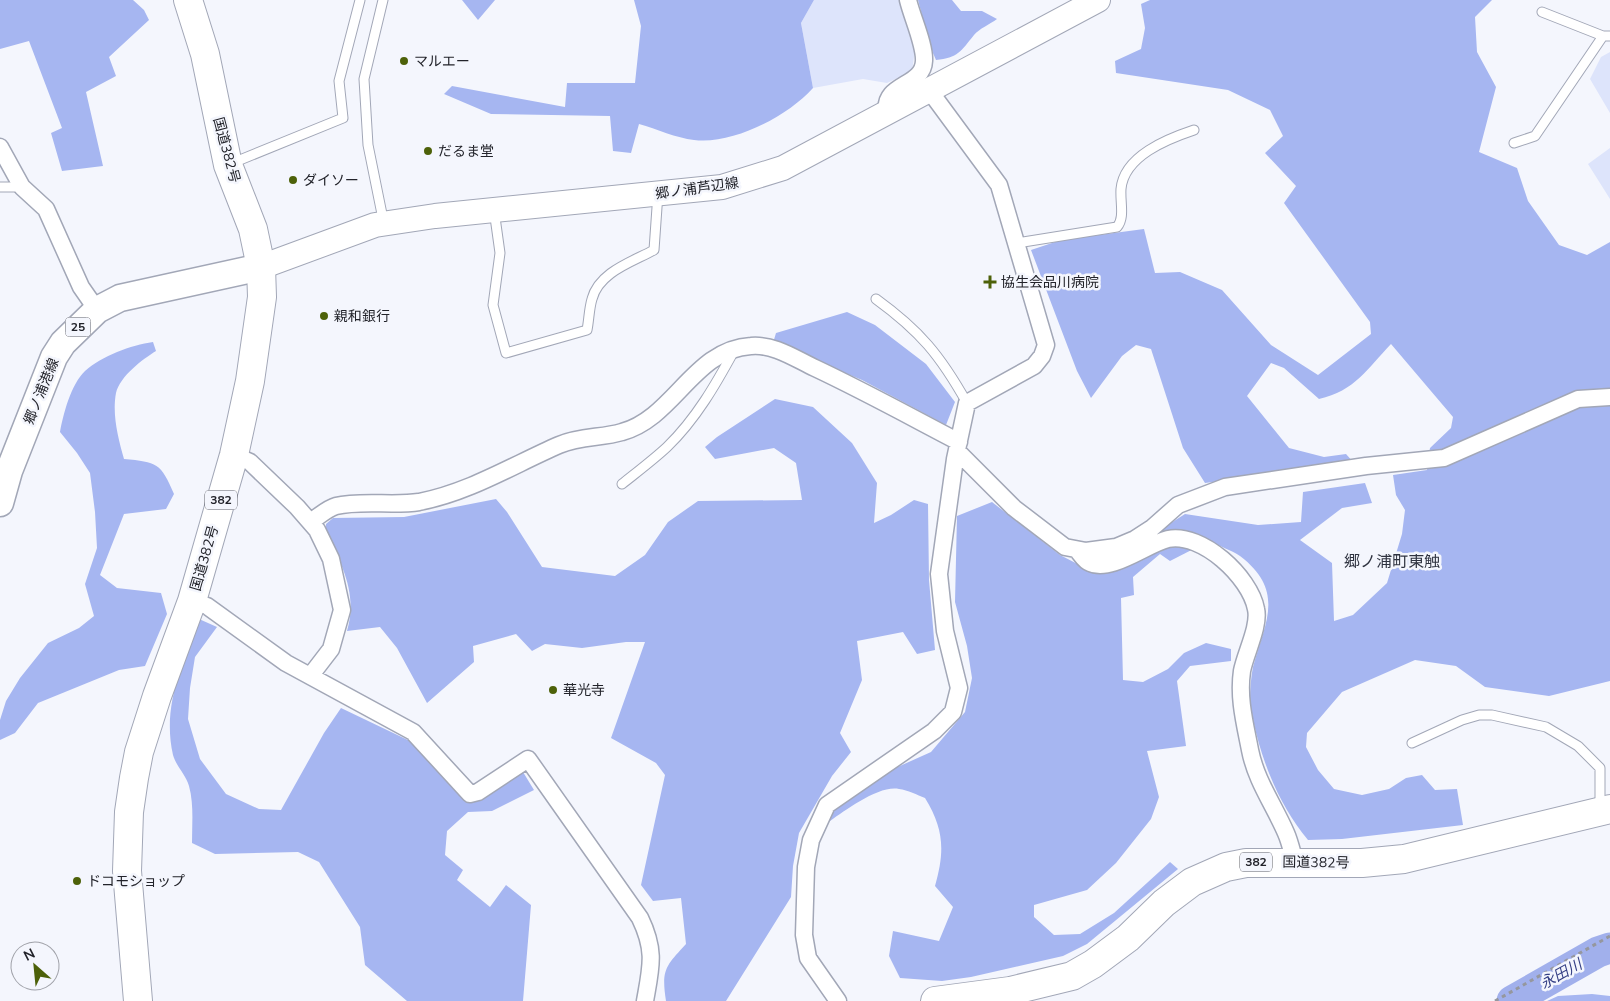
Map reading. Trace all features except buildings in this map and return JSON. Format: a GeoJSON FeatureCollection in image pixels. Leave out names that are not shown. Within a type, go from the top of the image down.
{"type":"FeatureCollection","features":[{"type":"Feature","properties":{"kind":"highway","name":"国道382号"},"geometry":{"type":"LineString","coordinates":[[138,1001],[128,899],[129,812],[139,752],[157,696],[192,601],[234,455],[250,381],[262,298],[260,267],[253,229],[228,165],[205,54],[188,0]]}},
{"type":"Feature","properties":{"kind":"highway","name":"国道382号"},"geometry":{"type":"LineString","coordinates":[[941,1001],[1010,991],[1072,976],[1093,964],[1128,938],[1164,903],[1192,882],[1226,867],[1246,863],[1362,863],[1404,859],[1605,809]]}},
{"type":"Feature","properties":{"kind":"main road","name":"郷ノ浦芦辺線"},"geometry":{"type":"LineString","coordinates":[[260,267],[358,230],[384,224],[494,210],[722,187],[783,168],[1098,0]]}},
{"type":"Feature","properties":{"kind":"main road","name":"郷ノ浦港線"},"geometry":{"type":"LineString","coordinates":[[0,503],[9,471],[54,357],[77,328],[97,310],[120,298],[260,267]]}},
{"type":"Feature","properties":{"kind":"street"},"geometry":{"type":"LineString","coordinates":[[887,111],[886,103],[888,96],[920,74],[924,62],[908,0]]}},
{"type":"Feature","properties":{"kind":"street"},"geometry":{"type":"LineString","coordinates":[[838,1001],[808,958],[804,935],[806,866],[811,840],[827,805],[934,731],[953,712],[959,688],[944,631],[939,574],[958,446],[967,403],[1034,366],[1042,356],[1046,345],[999,185],[929,90]]}},
{"type":"Feature","properties":{"kind":"street"},"geometry":{"type":"LineString","coordinates":[[0,146],[22,187],[46,209],[81,287],[97,310]]}},
{"type":"Feature","properties":{"kind":"street"},"geometry":{"type":"LineString","coordinates":[[310,522],[335,506],[419,502],[482,483],[561,444],[622,432],[643,424],[661,409],[683,385],[723,352],[736,348],[769,346],[864,391],[958,446],[1014,508],[1065,547],[1086,551],[1116,547],[1152,528],[1178,505],[1225,487],[1366,466],[1444,458],[1578,399],[1610,398]]}},
{"type":"Feature","properties":{"kind":"street"},"geometry":{"type":"LineString","coordinates":[[234,455],[250,462],[310,522],[317,530],[331,559],[342,610],[331,649],[310,675]]}},
{"type":"Feature","properties":{"kind":"street"},"geometry":{"type":"LineString","coordinates":[[1077,550],[1091,564],[1100,564],[1123,559],[1168,539],[1186,538],[1215,554],[1237,572],[1257,610],[1242,672],[1242,707],[1250,749],[1263,790],[1286,833],[1295,862]]}},
{"type":"Feature","properties":{"kind":"street"},"geometry":{"type":"LineString","coordinates":[[192,601],[207,606],[286,663],[413,732],[470,794],[478,792],[528,759],[644,926],[653,957],[645,1001]]}},
{"type":"Feature","properties":{"kind":"lane"},"geometry":{"type":"LineString","coordinates":[[228,165],[343,118],[339,81],[360,0]]}},
{"type":"Feature","properties":{"kind":"lane"},"geometry":{"type":"LineString","coordinates":[[383,0],[364,79],[368,145],[384,224]]}},
{"type":"Feature","properties":{"kind":"lane"},"geometry":{"type":"LineString","coordinates":[[1514,142],[1535,136],[1607,36],[1542,12]]}},
{"type":"Feature","properties":{"kind":"lane"},"geometry":{"type":"LineString","coordinates":[[1017,243],[1117,227],[1121,222],[1121,187],[1130,169],[1153,148],[1194,130]]}},
{"type":"Feature","properties":{"kind":"lane"},"geometry":{"type":"LineString","coordinates":[[0,187],[22,187]]}},
{"type":"Feature","properties":{"kind":"lane"},"geometry":{"type":"LineString","coordinates":[[494,210],[500,253],[493,305],[506,352],[588,330],[592,299],[597,287],[611,273],[654,250],[658,193]]}},
{"type":"Feature","properties":{"kind":"lane"},"geometry":{"type":"LineString","coordinates":[[876,299],[906,321],[928,342],[948,368],[967,403]]}},
{"type":"Feature","properties":{"kind":"lane"},"geometry":{"type":"LineString","coordinates":[[622,484],[667,447],[692,419],[712,390],[736,348]]}},
{"type":"Feature","properties":{"kind":"lane"},"geometry":{"type":"LineString","coordinates":[[1412,744],[1479,714],[1546,727],[1578,746],[1600,768],[1605,809]]}},
{"type":"Feature","properties":{"kind":"path"},"geometry":{"type":"LineString","coordinates":[[1495,1001],[1610,936]]}},
{"type":"Feature","properties":{"kind":"shaded area"},"geometry":{"type":"Polygon","coordinates":[[[0,0],[133,0],[144,10],[149,20],[109,57],[116,76],[86,92],[103,166],[62,171],[51,133],[62,128],[29,41],[0,49],[0,0]]]}},
{"type":"Feature","properties":{"kind":"shaded area"},"geometry":{"type":"Polygon","coordinates":[[[462,0],[495,0],[478,20],[462,0]]]}},
{"type":"Feature","properties":{"kind":"shaded area"},"geometry":{"type":"Polygon","coordinates":[[[634,0],[814,0],[801,23],[813,88],[789,109],[775,118],[726,138],[709,140],[687,139],[639,124],[631,153],[613,151],[610,116],[491,114],[444,94],[452,86],[565,107],[567,83],[635,83],[641,26],[634,0]]]}},
{"type":"Feature","properties":{"kind":"shaded area"},"geometry":{"type":"Polygon","coordinates":[[[814,0],[899,0],[915,50],[912,71],[887,83],[863,79],[813,88],[801,23],[814,0]]]}},
{"type":"Feature","properties":{"kind":"shaded area"},"geometry":{"type":"Polygon","coordinates":[[[918,0],[952,0],[961,11],[982,11],[997,19],[976,33],[958,53],[949,58],[936,60],[930,46],[918,0]]]}},
{"type":"Feature","properties":{"kind":"shaded area"},"geometry":{"type":"Polygon","coordinates":[[[1150,0],[1492,0],[1475,17],[1477,52],[1496,87],[1479,152],[1517,168],[1528,201],[1559,245],[1587,255],[1610,242],[1610,681],[1549,696],[1485,687],[1456,666],[1415,660],[1342,692],[1307,733],[1306,747],[1318,770],[1334,789],[1362,795],[1389,789],[1406,778],[1422,775],[1435,790],[1457,789],[1463,825],[1342,839],[1308,840],[1289,814],[1274,785],[1262,755],[1250,706],[1252,671],[1266,622],[1268,608],[1263,582],[1254,569],[1240,556],[1209,541],[1170,561],[1160,554],[1133,577],[1134,595],[1121,598],[1123,680],[1143,682],[1168,669],[1184,653],[1206,643],[1231,649],[1231,661],[1190,666],[1177,681],[1186,746],[1147,751],[1159,797],[1151,819],[1116,863],[1087,890],[1034,905],[1034,917],[1054,935],[1080,934],[1114,913],[1170,862],[1178,869],[1087,944],[1063,956],[971,977],[942,981],[900,978],[889,956],[893,931],[939,941],[953,907],[935,886],[941,851],[941,840],[936,820],[925,798],[899,789],[891,789],[873,794],[830,821],[831,811],[882,774],[931,752],[965,712],[972,678],[967,646],[955,602],[957,516],[992,502],[1060,555],[1093,572],[1111,571],[1136,545],[1185,514],[1258,525],[1301,522],[1303,492],[1365,483],[1372,503],[1342,508],[1300,540],[1332,563],[1334,621],[1353,615],[1387,583],[1402,534],[1405,510],[1396,495],[1393,475],[1427,470],[1430,448],[1451,428],[1453,417],[1391,344],[1360,378],[1331,395],[1319,399],[1284,368],[1271,363],[1247,396],[1289,448],[1324,457],[1346,454],[1354,463],[1205,483],[1183,448],[1151,349],[1136,345],[1122,356],[1091,398],[1077,371],[1031,250],[1061,240],[1144,229],[1155,273],[1180,272],[1222,290],[1271,345],[1318,375],[1371,334],[1370,322],[1284,203],[1296,186],[1265,153],[1283,136],[1270,110],[1228,90],[1116,73],[1115,61],[1141,49],[1145,28],[1141,4],[1150,0]]]}},
{"type":"Feature","properties":{"kind":"shaded area"},"geometry":{"type":"Polygon","coordinates":[[[1610,52],[1610,113],[1590,79],[1601,57],[1610,52]]]}},
{"type":"Feature","properties":{"kind":"shaded area"},"geometry":{"type":"Polygon","coordinates":[[[1610,148],[1610,199],[1588,164],[1610,148]]]}},
{"type":"Feature","properties":{"kind":"shaded area"},"geometry":{"type":"Polygon","coordinates":[[[847,312],[875,325],[926,364],[955,402],[946,425],[862,380],[773,343],[776,333],[847,312]]]}},
{"type":"Feature","properties":{"kind":"shaded area"},"geometry":{"type":"Polygon","coordinates":[[[153,342],[156,351],[127,374],[118,387],[115,401],[116,426],[124,459],[144,461],[156,466],[165,476],[174,494],[166,509],[124,514],[100,575],[117,588],[161,593],[167,614],[145,666],[119,670],[38,703],[15,733],[0,740],[0,720],[6,701],[20,678],[48,643],[79,628],[94,616],[85,584],[97,548],[95,512],[90,473],[60,432],[68,400],[80,377],[92,366],[117,352],[153,342]]]}},
{"type":"Feature","properties":{"kind":"shaded area"},"geometry":{"type":"Polygon","coordinates":[[[775,399],[813,407],[852,443],[877,483],[874,523],[891,515],[914,500],[928,504],[929,580],[935,650],[917,654],[903,632],[857,641],[862,680],[840,733],[851,752],[832,776],[799,833],[793,866],[791,897],[726,1001],[666,1001],[664,982],[667,969],[686,944],[681,898],[653,901],[641,885],[665,775],[656,763],[611,738],[645,642],[626,642],[582,648],[545,644],[532,651],[516,634],[473,646],[474,662],[427,703],[397,648],[380,627],[347,631],[351,605],[347,580],[326,532],[326,524],[333,518],[404,517],[496,499],[507,512],[542,567],[615,576],[645,555],[668,522],[698,501],[802,500],[796,463],[774,448],[715,459],[705,447],[775,399]]]}},
{"type":"Feature","properties":{"kind":"shaded area"},"geometry":{"type":"Polygon","coordinates":[[[199,619],[217,627],[195,657],[188,719],[200,759],[226,794],[259,809],[281,810],[324,733],[341,708],[410,741],[473,801],[523,772],[534,790],[492,811],[468,812],[447,831],[445,855],[463,870],[457,880],[490,907],[506,885],[531,905],[523,1001],[407,1001],[365,965],[360,927],[319,862],[298,852],[215,854],[192,843],[191,793],[188,782],[173,755],[170,720],[175,686],[199,619]]]}},
{"type":"Feature","properties":{"kind":"shaded area"},"geometry":{"type":"Polygon","coordinates":[[[1592,994],[1610,996],[1610,1001],[1547,1001],[1558,996],[1592,994]]]}},
{"type":"Feature","properties":{"kind":"waterway","name":"永田川"},"geometry":{"type":"LineString","coordinates":[[1512,1001],[1598,952],[1610,948]]}},
{"type":"Feature","properties":{"kind":"place","name":"マルエー"},"geometry":{"type":"Point","coordinates":[404,61]}},
{"type":"Feature","properties":{"kind":"place","name":"だるま堂"},"geometry":{"type":"Point","coordinates":[428,151]}},
{"type":"Feature","properties":{"kind":"place","name":"ダイソー"},"geometry":{"type":"Point","coordinates":[293,180]}},
{"type":"Feature","properties":{"kind":"place","name":"協生会品川病院"},"geometry":{"type":"Point","coordinates":[990,282]}},
{"type":"Feature","properties":{"kind":"place","name":"親和銀行"},"geometry":{"type":"Point","coordinates":[324,316]}},
{"type":"Feature","properties":{"kind":"place","name":"華光寺"},"geometry":{"type":"Point","coordinates":[553,690]}},
{"type":"Feature","properties":{"kind":"place","name":"ドコモショップ"},"geometry":{"type":"Point","coordinates":[77,881]}},
{"type":"Feature","properties":{"kind":"district","name":"郷ノ浦町東触"},"geometry":{"type":"Point","coordinates":[1392,561]}}]}
